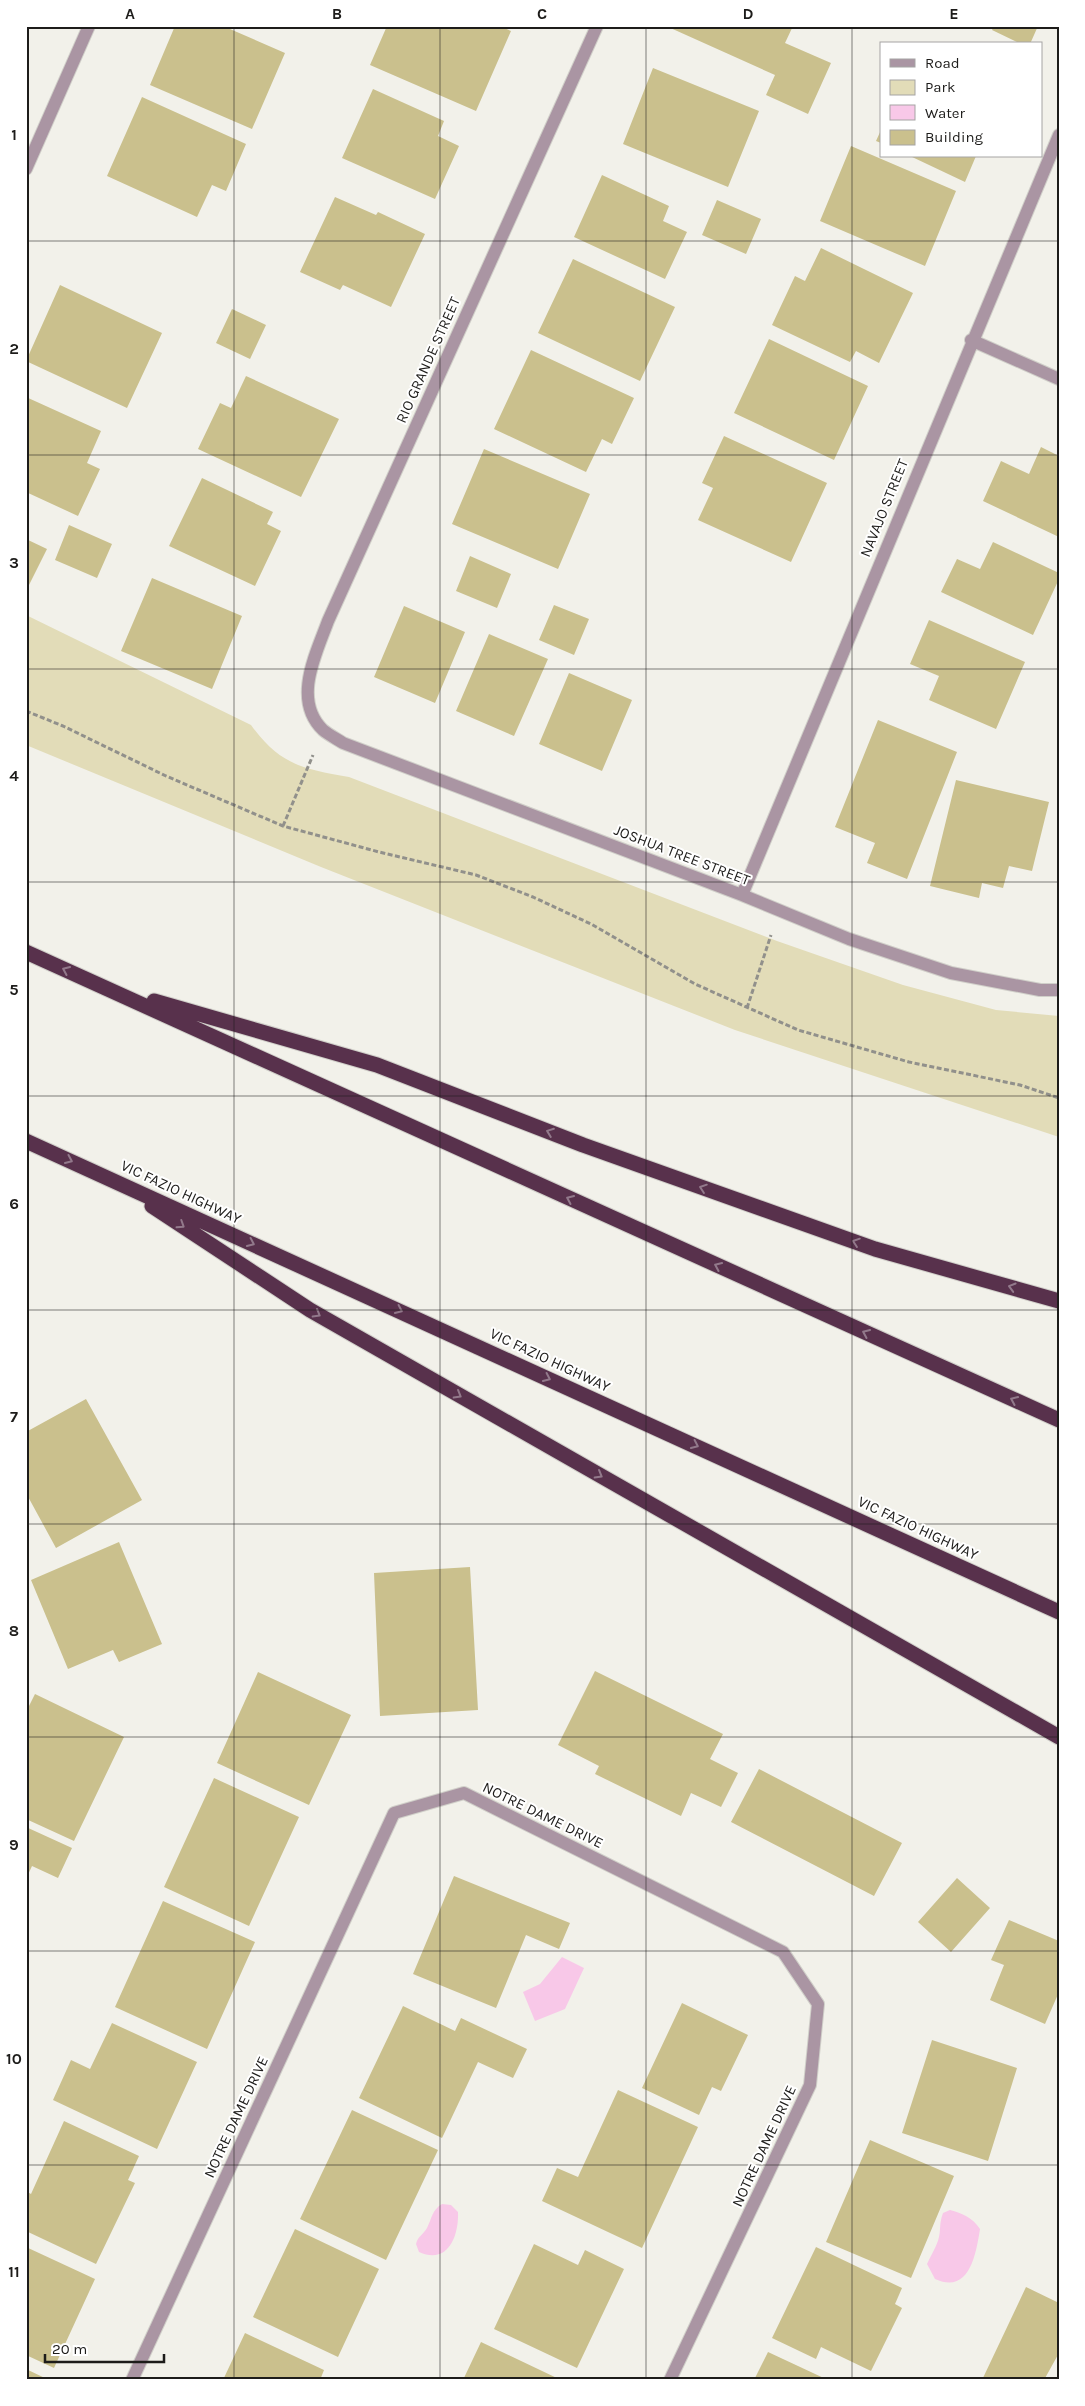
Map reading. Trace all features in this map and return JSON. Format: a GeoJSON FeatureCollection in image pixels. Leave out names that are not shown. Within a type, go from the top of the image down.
{"type":"FeatureCollection","features":[{"type":"Feature","properties":{"kind":"highway"},"geometry":{"type":"LineString","coordinates":[[26,952],[1059,1420]]}},
{"type":"Feature","properties":{"kind":"highway"},"geometry":{"type":"LineString","coordinates":[[106,988],[377,1064],[583,1146],[876,1249],[1059,1300]]}},
{"type":"Feature","properties":{"kind":"highway","name":"VIC FAZIO HIGHWAY"},"geometry":{"type":"LineString","coordinates":[[26,1141],[1059,1612]]}},
{"type":"Feature","properties":{"kind":"highway"},"geometry":{"type":"LineString","coordinates":[[111,1179],[310,1310],[1059,1737]]}},
{"type":"Feature","properties":{"kind":"street"},"geometry":{"type":"LineString","coordinates":[[26,169],[89,26]]}},
{"type":"Feature","properties":{"kind":"street","name":"RIO GRANDE STREET"},"geometry":{"type":"LineString","coordinates":[[311,712],[307,685],[328,621],[597,26]]}},
{"type":"Feature","properties":{"kind":"street","name":"NAVAJO STREET"},"geometry":{"type":"LineString","coordinates":[[742,895],[971,340],[1059,135]]}},
{"type":"Feature","properties":{"kind":"street"},"geometry":{"type":"LineString","coordinates":[[971,340],[1059,379]]}},
{"type":"Feature","properties":{"kind":"street","name":"JOSHUA TREE STREET"},"geometry":{"type":"LineString","coordinates":[[311,712],[323,729],[343,743],[742,895],[779,912],[848,939],[951,973],[1040,990],[1059,990]]}},
{"type":"Feature","properties":{"kind":"street","name":"NOTRE DAME DRIVE"},"geometry":{"type":"LineString","coordinates":[[132,2380],[394,1813],[464,1793],[782,1952],[818,2004],[810,2085],[670,2380]]}},
{"type":"Feature","properties":{"kind":"path"},"geometry":{"type":"LineString","coordinates":[[26,711],[63,726],[166,776],[283,826],[379,852],[476,875],[533,897],[591,924],[695,984],[798,1030],[909,1062],[1020,1085],[1059,1098]]}},
{"type":"Feature","properties":{"kind":"path"},"geometry":{"type":"LineString","coordinates":[[283,826],[323,729]]}},
{"type":"Feature","properties":{"kind":"path"},"geometry":{"type":"LineString","coordinates":[[747,1008],[779,912]]}},
{"type":"Feature","properties":{"kind":"green space"},"geometry":{"type":"Polygon","coordinates":[[[26,615],[251,725],[272,749],[305,768],[349,777],[777,941],[903,985],[996,1010],[1059,1016],[1059,1137],[735,1030],[321,867],[26,745],[26,615]]]}},
{"type":"Feature","properties":{"kind":"water"},"geometry":{"type":"Polygon","coordinates":[[[562,1957],[584,1968],[565,2009],[535,2021],[523,1992],[540,1984],[562,1957]]]}},
{"type":"Feature","properties":{"kind":"water"},"geometry":{"type":"Polygon","coordinates":[[[442,2204],[451,2205],[458,2212],[454,2239],[450,2246],[437,2255],[419,2252],[416,2244],[417,2241],[427,2228],[434,2212],[442,2204]]]}},
{"type":"Feature","properties":{"kind":"water"},"geometry":{"type":"Polygon","coordinates":[[[950,2210],[967,2217],[980,2229],[969,2269],[964,2277],[956,2281],[947,2282],[935,2279],[927,2264],[940,2234],[943,2213],[950,2210]]]}},
{"type":"Feature","properties":{"kind":"building"},"geometry":{"type":"Polygon","coordinates":[[[175,26],[223,26],[285,53],[252,129],[150,85],[175,26]]]}},
{"type":"Feature","properties":{"kind":"building"},"geometry":{"type":"Polygon","coordinates":[[[387,26],[500,26],[511,31],[476,111],[370,65],[387,26]]]}},
{"type":"Feature","properties":{"kind":"building"},"geometry":{"type":"Polygon","coordinates":[[[666,26],[793,26],[785,43],[831,63],[808,114],[766,95],[775,75],[666,26]]]}},
{"type":"Feature","properties":{"kind":"building"},"geometry":{"type":"Polygon","coordinates":[[[994,26],[1038,26],[1031,42],[1017,42],[992,30],[994,26]]]}},
{"type":"Feature","properties":{"kind":"building"},"geometry":{"type":"Polygon","coordinates":[[[653,68],[759,111],[728,187],[623,144],[653,68]]]}},
{"type":"Feature","properties":{"kind":"building"},"geometry":{"type":"Polygon","coordinates":[[[373,89],[444,121],[438,136],[459,146],[435,199],[342,158],[373,89]]]}},
{"type":"Feature","properties":{"kind":"building"},"geometry":{"type":"Polygon","coordinates":[[[142,97],[246,144],[226,191],[212,185],[197,217],[107,176],[142,97]]]}},
{"type":"Feature","properties":{"kind":"building"},"geometry":{"type":"Polygon","coordinates":[[[880,132],[880,143],[876,141],[880,132]]]}},
{"type":"Feature","properties":{"kind":"building"},"geometry":{"type":"Polygon","coordinates":[[[851,146],[956,191],[925,266],[820,221],[851,146]]]}},
{"type":"Feature","properties":{"kind":"building"},"geometry":{"type":"Polygon","coordinates":[[[914,158],[975,158],[965,182],[914,158]]]}},
{"type":"Feature","properties":{"kind":"building"},"geometry":{"type":"Polygon","coordinates":[[[602,175],[669,206],[663,221],[687,232],[665,279],[574,237],[602,175]]]}},
{"type":"Feature","properties":{"kind":"building"},"geometry":{"type":"Polygon","coordinates":[[[335,197],[376,215],[378,212],[425,234],[391,307],[343,285],[340,290],[300,272],[335,197]]]}},
{"type":"Feature","properties":{"kind":"building"},"geometry":{"type":"Polygon","coordinates":[[[717,200],[761,219],[746,254],[702,235],[717,200]]]}},
{"type":"Feature","properties":{"kind":"building"},"geometry":{"type":"Polygon","coordinates":[[[821,248],[913,293],[879,363],[856,351],[850,362],[772,325],[795,276],[805,281],[821,248]]]}},
{"type":"Feature","properties":{"kind":"building"},"geometry":{"type":"Polygon","coordinates":[[[573,259],[675,307],[640,381],[538,333],[573,259]]]}},
{"type":"Feature","properties":{"kind":"building"},"geometry":{"type":"Polygon","coordinates":[[[60,285],[162,333],[127,408],[26,361],[60,285]]]}},
{"type":"Feature","properties":{"kind":"building"},"geometry":{"type":"Polygon","coordinates":[[[232,309],[266,325],[250,359],[216,343],[232,309]]]}},
{"type":"Feature","properties":{"kind":"building"},"geometry":{"type":"Polygon","coordinates":[[[769,339],[868,386],[834,460],[734,413],[769,339]]]}},
{"type":"Feature","properties":{"kind":"building"},"geometry":{"type":"Polygon","coordinates":[[[531,350],[634,398],[612,444],[602,439],[586,472],[494,429],[531,350]]]}},
{"type":"Feature","properties":{"kind":"building"},"geometry":{"type":"Polygon","coordinates":[[[246,376],[339,419],[301,497],[198,449],[220,403],[231,408],[246,376]]]}},
{"type":"Feature","properties":{"kind":"building"},"geometry":{"type":"Polygon","coordinates":[[[26,397],[101,431],[87,463],[100,469],[78,516],[26,492],[26,397]]]}},
{"type":"Feature","properties":{"kind":"building"},"geometry":{"type":"Polygon","coordinates":[[[724,436],[827,483],[791,562],[698,520],[713,488],[702,483],[724,436]]]}},
{"type":"Feature","properties":{"kind":"building"},"geometry":{"type":"Polygon","coordinates":[[[1041,447],[1059,456],[1059,537],[983,501],[1001,461],[1029,474],[1041,447]]]}},
{"type":"Feature","properties":{"kind":"building"},"geometry":{"type":"Polygon","coordinates":[[[484,449],[590,494],[558,569],[452,524],[484,449]]]}},
{"type":"Feature","properties":{"kind":"building"},"geometry":{"type":"Polygon","coordinates":[[[202,478],[273,512],[267,524],[281,531],[255,586],[169,546],[202,478]]]}},
{"type":"Feature","properties":{"kind":"building"},"geometry":{"type":"Polygon","coordinates":[[[69,525],[112,544],[97,578],[55,560],[69,525]]]}},
{"type":"Feature","properties":{"kind":"building"},"geometry":{"type":"Polygon","coordinates":[[[26,539],[47,549],[26,591],[26,539]]]}},
{"type":"Feature","properties":{"kind":"building"},"geometry":{"type":"Polygon","coordinates":[[[993,542],[1059,573],[1059,579],[1033,635],[941,592],[957,559],[980,569],[993,542]]]}},
{"type":"Feature","properties":{"kind":"building"},"geometry":{"type":"Polygon","coordinates":[[[470,556],[511,574],[497,608],[456,591],[470,556]]]}},
{"type":"Feature","properties":{"kind":"building"},"geometry":{"type":"Polygon","coordinates":[[[152,578],[242,616],[212,689],[121,651],[152,578]]]}},
{"type":"Feature","properties":{"kind":"building"},"geometry":{"type":"Polygon","coordinates":[[[554,605],[589,619],[574,655],[539,640],[554,605]]]}},
{"type":"Feature","properties":{"kind":"building"},"geometry":{"type":"Polygon","coordinates":[[[404,606],[465,632],[435,703],[374,677],[404,606]]]}},
{"type":"Feature","properties":{"kind":"building"},"geometry":{"type":"Polygon","coordinates":[[[929,620],[1025,662],[996,729],[929,700],[939,676],[910,664],[929,620]]]}},
{"type":"Feature","properties":{"kind":"building"},"geometry":{"type":"Polygon","coordinates":[[[489,634],[548,659],[514,736],[456,711],[489,634]]]}},
{"type":"Feature","properties":{"kind":"building"},"geometry":{"type":"Polygon","coordinates":[[[569,673],[632,700],[602,771],[539,744],[569,673]]]}},
{"type":"Feature","properties":{"kind":"building"},"geometry":{"type":"Polygon","coordinates":[[[878,720],[957,752],[907,879],[867,863],[875,843],[835,827],[878,720]]]}},
{"type":"Feature","properties":{"kind":"building"},"geometry":{"type":"Polygon","coordinates":[[[956,780],[1049,802],[1032,871],[1009,866],[1003,888],[982,883],[979,898],[930,886],[956,780]]]}},
{"type":"Feature","properties":{"kind":"building"},"geometry":{"type":"Polygon","coordinates":[[[86,1399],[142,1500],[56,1548],[26,1493],[26,1432],[86,1399]]]}},
{"type":"Feature","properties":{"kind":"building"},"geometry":{"type":"Polygon","coordinates":[[[119,1542],[162,1644],[119,1662],[113,1650],[68,1669],[31,1580],[119,1542]]]}},
{"type":"Feature","properties":{"kind":"building"},"geometry":{"type":"Polygon","coordinates":[[[470,1567],[478,1710],[380,1716],[374,1573],[470,1567]]]}},
{"type":"Feature","properties":{"kind":"building"},"geometry":{"type":"Polygon","coordinates":[[[595,1671],[723,1734],[710,1759],[738,1773],[721,1807],[691,1793],[681,1816],[595,1774],[599,1766],[558,1745],[595,1671]]]}},
{"type":"Feature","properties":{"kind":"building"},"geometry":{"type":"Polygon","coordinates":[[[258,1672],[351,1715],[309,1805],[217,1763],[258,1672]]]}},
{"type":"Feature","properties":{"kind":"building"},"geometry":{"type":"Polygon","coordinates":[[[35,1694],[124,1737],[74,1841],[26,1819],[26,1712],[35,1694]]]}},
{"type":"Feature","properties":{"kind":"building"},"geometry":{"type":"Polygon","coordinates":[[[759,1769],[902,1843],[874,1896],[731,1822],[759,1769]]]}},
{"type":"Feature","properties":{"kind":"building"},"geometry":{"type":"Polygon","coordinates":[[[214,1778],[299,1817],[249,1926],[164,1887],[214,1778]]]}},
{"type":"Feature","properties":{"kind":"building"},"geometry":{"type":"Polygon","coordinates":[[[26,1827],[72,1848],[58,1878],[32,1866],[26,1879],[26,1827]]]}},
{"type":"Feature","properties":{"kind":"building"},"geometry":{"type":"Polygon","coordinates":[[[454,1876],[570,1923],[559,1949],[526,1935],[496,2008],[413,1974],[454,1876]]]}},
{"type":"Feature","properties":{"kind":"building"},"geometry":{"type":"Polygon","coordinates":[[[957,1878],[990,1908],[951,1952],[918,1922],[957,1878]]]}},
{"type":"Feature","properties":{"kind":"building"},"geometry":{"type":"Polygon","coordinates":[[[163,1901],[255,1942],[207,2049],[115,2007],[163,1901]]]}},
{"type":"Feature","properties":{"kind":"building"},"geometry":{"type":"Polygon","coordinates":[[[1009,1920],[1059,1941],[1059,1992],[1045,2024],[990,2000],[1004,1965],[991,1960],[1009,1920]]]}},
{"type":"Feature","properties":{"kind":"building"},"geometry":{"type":"Polygon","coordinates":[[[682,2003],[748,2035],[721,2091],[712,2087],[699,2115],[642,2088],[682,2003]]]}},
{"type":"Feature","properties":{"kind":"building"},"geometry":{"type":"Polygon","coordinates":[[[403,2006],[455,2031],[461,2018],[527,2049],[513,2078],[478,2062],[442,2138],[359,2098],[403,2006]]]}},
{"type":"Feature","properties":{"kind":"building"},"geometry":{"type":"Polygon","coordinates":[[[112,2023],[197,2062],[157,2149],[53,2100],[71,2060],[90,2069],[112,2023]]]}},
{"type":"Feature","properties":{"kind":"building"},"geometry":{"type":"Polygon","coordinates":[[[932,2040],[1017,2068],[988,2161],[902,2133],[932,2040]]]}},
{"type":"Feature","properties":{"kind":"building"},"geometry":{"type":"Polygon","coordinates":[[[618,2090],[698,2127],[642,2248],[542,2201],[557,2168],[578,2177],[618,2090]]]}},
{"type":"Feature","properties":{"kind":"building"},"geometry":{"type":"Polygon","coordinates":[[[352,2110],[438,2150],[386,2260],[300,2219],[352,2110]]]}},
{"type":"Feature","properties":{"kind":"building"},"geometry":{"type":"Polygon","coordinates":[[[64,2121],[139,2156],[128,2180],[135,2183],[96,2264],[26,2231],[26,2191],[31,2194],[64,2121]]]}},
{"type":"Feature","properties":{"kind":"building"},"geometry":{"type":"Polygon","coordinates":[[[870,2140],[954,2176],[911,2278],[826,2242],[870,2140]]]}},
{"type":"Feature","properties":{"kind":"building"},"geometry":{"type":"Polygon","coordinates":[[[295,2229],[379,2269],[338,2357],[253,2317],[295,2229]]]}},
{"type":"Feature","properties":{"kind":"building"},"geometry":{"type":"Polygon","coordinates":[[[534,2244],[578,2265],[585,2250],[624,2269],[577,2368],[494,2329],[534,2244]]]}},
{"type":"Feature","properties":{"kind":"building"},"geometry":{"type":"Polygon","coordinates":[[[26,2247],[95,2279],[54,2368],[26,2355],[26,2247]]]}},
{"type":"Feature","properties":{"kind":"building"},"geometry":{"type":"Polygon","coordinates":[[[816,2247],[902,2288],[895,2304],[902,2308],[871,2371],[821,2347],[816,2359],[772,2338],[816,2247]]]}},
{"type":"Feature","properties":{"kind":"building"},"geometry":{"type":"Polygon","coordinates":[[[1026,2287],[1059,2303],[1059,2353],[1044,2380],[982,2380],[1026,2287]]]}},
{"type":"Feature","properties":{"kind":"building"},"geometry":{"type":"Polygon","coordinates":[[[245,2333],[324,2370],[320,2380],[223,2380],[245,2333]]]}},
{"type":"Feature","properties":{"kind":"building"},"geometry":{"type":"Polygon","coordinates":[[[481,2342],[561,2380],[463,2380],[481,2342]]]}},
{"type":"Feature","properties":{"kind":"building"},"geometry":{"type":"Polygon","coordinates":[[[768,2352],[828,2380],[754,2380],[768,2352]]]}},
{"type":"Feature","properties":{"kind":"building"},"geometry":{"type":"Polygon","coordinates":[[[26,2369],[49,2380],[26,2380],[26,2369]]]}}]}
